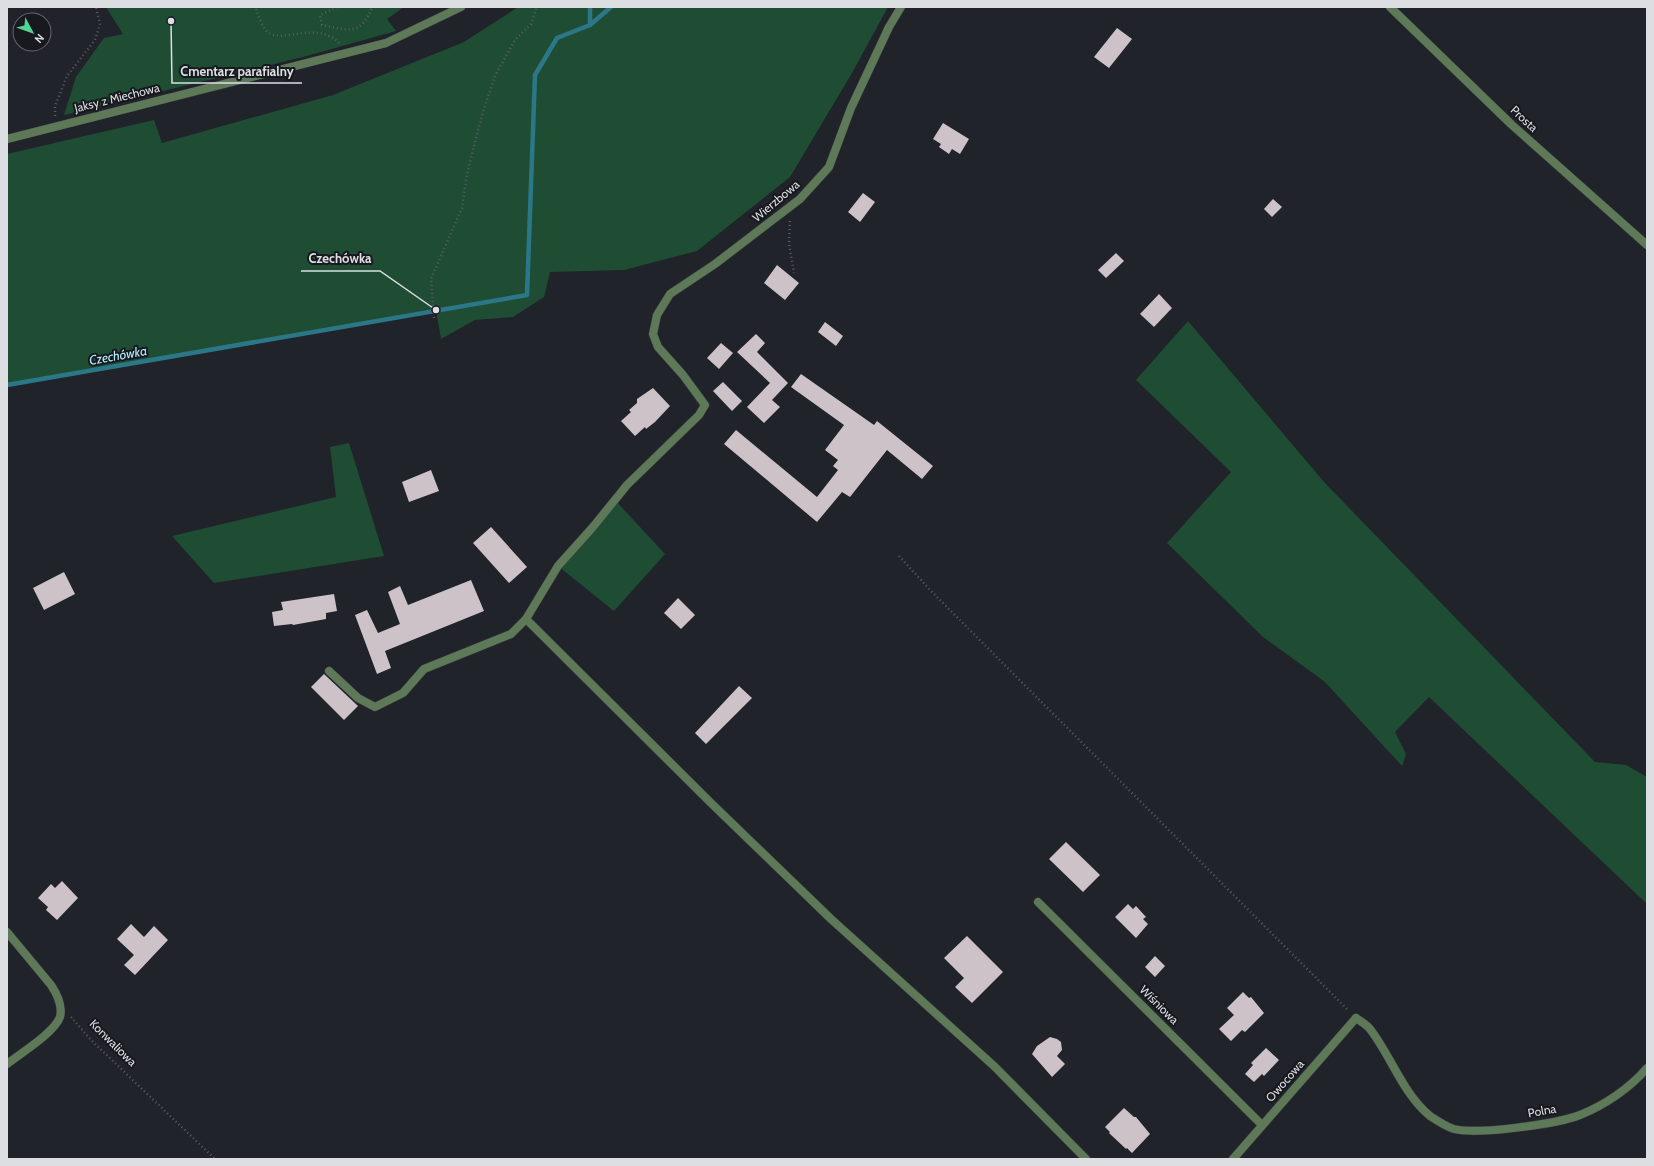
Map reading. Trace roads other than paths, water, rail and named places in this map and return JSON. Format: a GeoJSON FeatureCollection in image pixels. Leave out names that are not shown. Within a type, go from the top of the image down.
{"type":"FeatureCollection","features":[{"type":"Feature","properties":{"kind":"street","name":"Jaksy z Miechowa"},"geometry":{"type":"LineString","coordinates":[[7,139],[386,43],[461,7]]}},
{"type":"Feature","properties":{"kind":"street","name":"Wierzbowa"},"geometry":{"type":"LineString","coordinates":[[526,619],[558,566],[593,527],[627,485],[699,416],[705,405],[684,375],[658,347],[653,334],[657,315],[670,294],[715,264],[800,199],[829,167],[851,108],[889,27],[901,7]]}},
{"type":"Feature","properties":{"kind":"street","name":"Prosta"},"geometry":{"type":"LineString","coordinates":[[1390,7],[1512,125],[1647,245]]}},
{"type":"Feature","properties":{"kind":"street"},"geometry":{"type":"LineString","coordinates":[[329,671],[358,698],[375,707],[403,693],[424,669],[510,634],[526,619],[722,814],[831,919],[994,1066],[1086,1159]]}},
{"type":"Feature","properties":{"kind":"street","name":"Wiśniowa"},"geometry":{"type":"LineString","coordinates":[[1038,902],[1262,1125]]}},
{"type":"Feature","properties":{"kind":"street"},"geometry":{"type":"LineString","coordinates":[[7,932],[51,985],[57,994],[60,1005],[60,1016],[53,1028],[7,1064]]}},
{"type":"Feature","properties":{"kind":"street","name":"Owocowa"},"geometry":{"type":"LineString","coordinates":[[1233,1159],[1356,1018]]}},
{"type":"Feature","properties":{"kind":"street","name":"Polna"},"geometry":{"type":"LineString","coordinates":[[1356,1018],[1369,1028],[1409,1093],[1430,1116],[1453,1129],[1473,1131],[1538,1125],[1580,1115],[1611,1099],[1636,1081],[1647,1068]]}},
{"type":"Feature","properties":{"kind":"waterway"},"geometry":{"type":"LineString","coordinates":[[590,7],[590,25]]}},
{"type":"Feature","properties":{"kind":"waterway","name":"Czechówka"},"geometry":{"type":"LineString","coordinates":[[7,385],[527,295],[535,75],[557,38],[590,25],[611,7]]}},
{"type":"Feature","properties":{"kind":"place","name":"Cmentarz parafialny"},"geometry":{"type":"Point","coordinates":[171,21]}},
{"type":"Feature","properties":{"kind":"place","name":"Czechówka"},"geometry":{"type":"Point","coordinates":[436,310]}}]}
